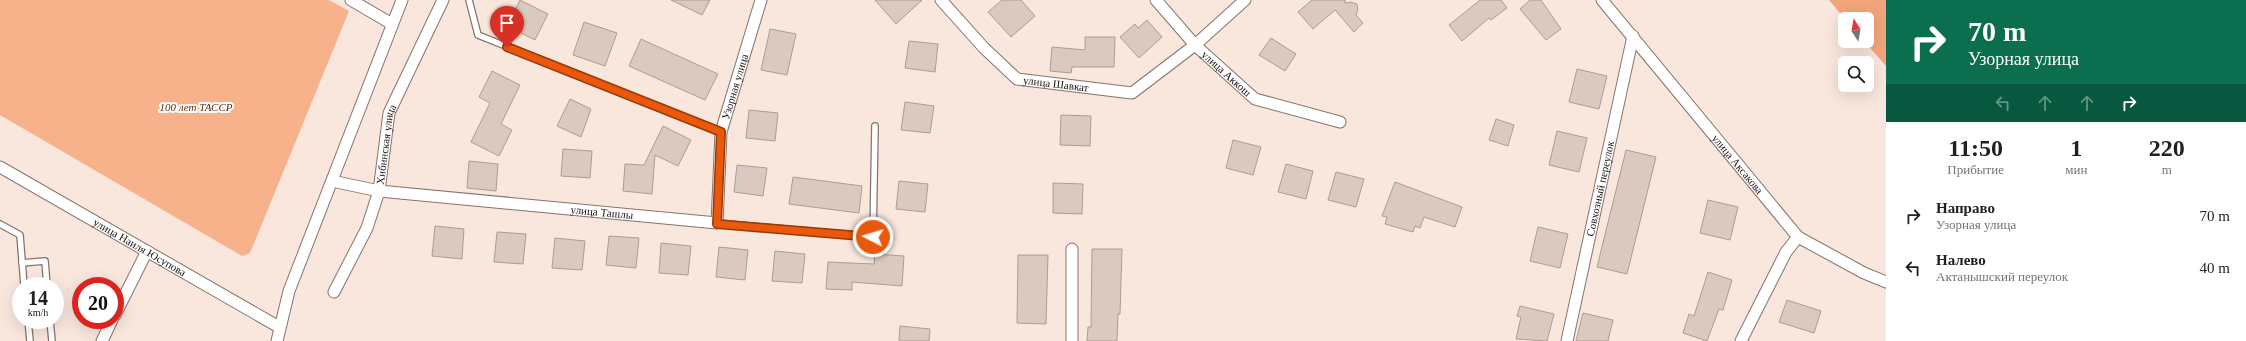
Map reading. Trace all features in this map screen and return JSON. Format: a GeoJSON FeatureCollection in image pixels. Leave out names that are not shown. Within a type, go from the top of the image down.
{"type":"FeatureCollection","features":[{"type":"Feature","properties":{"kind":"street"},"geometry":{"type":"LineString","coordinates":[[351,0],[392,24]]}},
{"type":"Feature","properties":{"kind":"street"},"geometry":{"type":"LineString","coordinates":[[277,341],[279,326],[289,291],[402,0]]}},
{"type":"Feature","properties":{"kind":"street","name":"Хибинская улица"},"geometry":{"type":"LineString","coordinates":[[334,292],[367,228],[379,191],[389,113],[443,0]]}},
{"type":"Feature","properties":{"kind":"street","name":"Узорная улица"},"geometry":{"type":"LineString","coordinates":[[717,224],[721,132],[761,0]]}},
{"type":"Feature","properties":{"kind":"street","name":"улица Шавкат"},"geometry":{"type":"LineString","coordinates":[[941,0],[984,48],[1017,79],[1132,94],[1195,45]]}},
{"type":"Feature","properties":{"kind":"street","name":"улица Аккош"},"geometry":{"type":"LineString","coordinates":[[1156,0],[1195,45],[1255,99],[1340,122]]}},
{"type":"Feature","properties":{"kind":"street"},"geometry":{"type":"LineString","coordinates":[[1195,45],[1245,0]]}},
{"type":"Feature","properties":{"kind":"street","name":"улица Аксакова"},"geometry":{"type":"LineString","coordinates":[[1602,0],[1798,237]]}},
{"type":"Feature","properties":{"kind":"street","name":"Совхозный переулок"},"geometry":{"type":"LineString","coordinates":[[1567,341],[1633,36]]}},
{"type":"Feature","properties":{"kind":"street","name":"улица Наиля Юсупова"},"geometry":{"type":"LineString","coordinates":[[0,167],[279,326]]}},
{"type":"Feature","properties":{"kind":"street","name":"улица Ташлы"},"geometry":{"type":"LineString","coordinates":[[332,181],[379,191],[717,224]]}},
{"type":"Feature","properties":{"kind":"street"},"geometry":{"type":"LineString","coordinates":[[1741,341],[1786,252],[1798,237],[1864,273],[1886,282]]}},
{"type":"Feature","properties":{"kind":"street"},"geometry":{"type":"LineString","coordinates":[[1072,249],[1072,341]]}},
{"type":"Feature","properties":{"kind":"street"},"geometry":{"type":"LineString","coordinates":[[124,297],[147,251]]}},
{"type":"Feature","properties":{"kind":"street"},"geometry":{"type":"LineString","coordinates":[[102,341],[108,329]]}},
{"type":"Feature","properties":{"kind":"lane"},"geometry":{"type":"LineString","coordinates":[[469,0],[478,35],[721,132]]}},
{"type":"Feature","properties":{"kind":"lane","name":"улица Ташлы"},"geometry":{"type":"LineString","coordinates":[[717,224],[873,237],[875,126]]}},
{"type":"Feature","properties":{"kind":"lane"},"geometry":{"type":"LineString","coordinates":[[0,224],[20,235],[23,277]]}},
{"type":"Feature","properties":{"kind":"lane"},"geometry":{"type":"LineString","coordinates":[[22,263],[45,261],[46,277]]}},
{"type":"Feature","properties":{"kind":"lane"},"geometry":{"type":"LineString","coordinates":[[29,329],[30,341]]}},
{"type":"Feature","properties":{"kind":"lane"},"geometry":{"type":"LineString","coordinates":[[51,329],[52,341]]}},
{"type":"Feature","properties":{"kind":"green space","name":"100 лет ТАССР"},"geometry":{"type":"Polygon","coordinates":[[[0,0],[329,0],[349,11],[250,253],[242,256],[0,115],[0,0]]]}},
{"type":"Feature","properties":{"kind":"shaded area"},"geometry":{"type":"Polygon","coordinates":[[[1829,0],[1886,0],[1886,66],[1870,48],[1874,48],[1874,12],[1839,12],[1829,0]]]}},
{"type":"Feature","properties":{"kind":"building"},"geometry":{"type":"Polygon","coordinates":[[[520,0],[548,14],[535,40],[507,26],[520,0]]]}},
{"type":"Feature","properties":{"kind":"building"},"geometry":{"type":"Polygon","coordinates":[[[671,0],[710,0],[702,15],[671,0]]]}},
{"type":"Feature","properties":{"kind":"building"},"geometry":{"type":"Polygon","coordinates":[[[875,0],[922,0],[896,24],[875,0]]]}},
{"type":"Feature","properties":{"kind":"building"},"geometry":{"type":"Polygon","coordinates":[[[1002,0],[1021,0],[1035,16],[1011,37],[988,12],[1002,0]]]}},
{"type":"Feature","properties":{"kind":"building"},"geometry":{"type":"Polygon","coordinates":[[[1312,0],[1346,0],[1344,2],[1357,4],[1358,10],[1356,15],[1363,23],[1354,32],[1335,10],[1313,29],[1298,12],[1312,0]]]}},
{"type":"Feature","properties":{"kind":"building"},"geometry":{"type":"Polygon","coordinates":[[[1480,0],[1501,0],[1507,8],[1491,20],[1489,18],[1462,41],[1449,25],[1480,0]]]}},
{"type":"Feature","properties":{"kind":"building"},"geometry":{"type":"Polygon","coordinates":[[[1530,0],[1541,0],[1561,29],[1546,40],[1520,9],[1530,0]]]}},
{"type":"Feature","properties":{"kind":"building"},"geometry":{"type":"Polygon","coordinates":[[[1147,20],[1162,37],[1139,58],[1120,37],[1135,24],[1138,28],[1147,20]]]}},
{"type":"Feature","properties":{"kind":"building"},"geometry":{"type":"Polygon","coordinates":[[[584,22],[617,33],[605,66],[573,55],[584,22]]]}},
{"type":"Feature","properties":{"kind":"building"},"geometry":{"type":"Polygon","coordinates":[[[770,29],[796,34],[787,75],[761,70],[770,29]]]}},
{"type":"Feature","properties":{"kind":"building"},"geometry":{"type":"Polygon","coordinates":[[[1085,37],[1115,37],[1114,67],[1072,67],[1071,73],[1050,71],[1052,47],[1085,50],[1085,37]]]}},
{"type":"Feature","properties":{"kind":"building"},"geometry":{"type":"Polygon","coordinates":[[[1271,38],[1296,54],[1285,71],[1259,55],[1271,38]]]}},
{"type":"Feature","properties":{"kind":"building"},"geometry":{"type":"Polygon","coordinates":[[[641,39],[718,74],[705,100],[629,66],[641,39]]]}},
{"type":"Feature","properties":{"kind":"building"},"geometry":{"type":"Polygon","coordinates":[[[909,41],[938,44],[935,72],[905,68],[909,41]]]}},
{"type":"Feature","properties":{"kind":"building"},"geometry":{"type":"Polygon","coordinates":[[[1577,69],[1607,76],[1599,109],[1569,102],[1577,69]]]}},
{"type":"Feature","properties":{"kind":"building"},"geometry":{"type":"Polygon","coordinates":[[[492,71],[520,85],[501,124],[512,130],[499,156],[471,142],[490,103],[479,97],[492,71]]]}},
{"type":"Feature","properties":{"kind":"building"},"geometry":{"type":"Polygon","coordinates":[[[570,99],[591,109],[581,137],[557,126],[570,99]]]}},
{"type":"Feature","properties":{"kind":"building"},"geometry":{"type":"Polygon","coordinates":[[[905,102],[934,106],[930,133],[901,130],[905,102]]]}},
{"type":"Feature","properties":{"kind":"building"},"geometry":{"type":"Polygon","coordinates":[[[749,110],[778,113],[775,141],[746,138],[749,110]]]}},
{"type":"Feature","properties":{"kind":"building"},"geometry":{"type":"Polygon","coordinates":[[[1061,115],[1091,116],[1090,146],[1060,145],[1061,115]]]}},
{"type":"Feature","properties":{"kind":"building"},"geometry":{"type":"Polygon","coordinates":[[[1496,119],[1514,125],[1508,146],[1489,140],[1496,119]]]}},
{"type":"Feature","properties":{"kind":"building"},"geometry":{"type":"Polygon","coordinates":[[[663,126],[691,140],[678,166],[655,155],[652,194],[623,191],[625,164],[644,165],[663,126]]]}},
{"type":"Feature","properties":{"kind":"building"},"geometry":{"type":"Polygon","coordinates":[[[1557,131],[1587,138],[1579,172],[1549,165],[1557,131]]]}},
{"type":"Feature","properties":{"kind":"building"},"geometry":{"type":"Polygon","coordinates":[[[1233,140],[1261,147],[1253,175],[1226,168],[1233,140]]]}},
{"type":"Feature","properties":{"kind":"building"},"geometry":{"type":"Polygon","coordinates":[[[563,149],[592,151],[590,178],[561,176],[563,149]]]}},
{"type":"Feature","properties":{"kind":"building"},"geometry":{"type":"Polygon","coordinates":[[[1626,150],[1656,157],[1627,274],[1597,267],[1626,150]]]}},
{"type":"Feature","properties":{"kind":"building"},"geometry":{"type":"Polygon","coordinates":[[[469,161],[498,164],[496,191],[467,188],[469,161]]]}},
{"type":"Feature","properties":{"kind":"building"},"geometry":{"type":"Polygon","coordinates":[[[1286,164],[1313,171],[1306,199],[1278,192],[1286,164]]]}},
{"type":"Feature","properties":{"kind":"building"},"geometry":{"type":"Polygon","coordinates":[[[737,165],[767,168],[763,196],[734,192],[737,165]]]}},
{"type":"Feature","properties":{"kind":"building"},"geometry":{"type":"Polygon","coordinates":[[[1336,172],[1364,179],[1356,207],[1328,200],[1336,172]]]}},
{"type":"Feature","properties":{"kind":"building"},"geometry":{"type":"Polygon","coordinates":[[[793,177],[862,186],[859,213],[789,204],[793,177]]]}},
{"type":"Feature","properties":{"kind":"building"},"geometry":{"type":"Polygon","coordinates":[[[899,181],[928,184],[925,212],[896,209],[899,181]]]}},
{"type":"Feature","properties":{"kind":"building"},"geometry":{"type":"Polygon","coordinates":[[[1395,182],[1462,207],[1455,227],[1424,217],[1420,228],[1415,226],[1413,232],[1385,224],[1387,217],[1382,216],[1395,182]]]}},
{"type":"Feature","properties":{"kind":"building"},"geometry":{"type":"Polygon","coordinates":[[[1053,183],[1083,184],[1082,214],[1053,213],[1053,183]]]}},
{"type":"Feature","properties":{"kind":"building"},"geometry":{"type":"Polygon","coordinates":[[[1708,200],[1738,207],[1730,240],[1700,233],[1708,200]]]}},
{"type":"Feature","properties":{"kind":"building"},"geometry":{"type":"Polygon","coordinates":[[[435,226],[464,229],[462,259],[432,256],[435,226]]]}},
{"type":"Feature","properties":{"kind":"building"},"geometry":{"type":"Polygon","coordinates":[[[1538,227],[1568,234],[1560,268],[1530,261],[1538,227]]]}},
{"type":"Feature","properties":{"kind":"building"},"geometry":{"type":"Polygon","coordinates":[[[497,232],[526,234],[523,264],[494,262],[497,232]]]}},
{"type":"Feature","properties":{"kind":"building"},"geometry":{"type":"Polygon","coordinates":[[[609,236],[639,238],[636,268],[606,265],[609,236]]]}},
{"type":"Feature","properties":{"kind":"building"},"geometry":{"type":"Polygon","coordinates":[[[555,238],[585,241],[582,270],[552,268],[555,238]]]}},
{"type":"Feature","properties":{"kind":"building"},"geometry":{"type":"Polygon","coordinates":[[[661,243],[691,246],[688,275],[659,273],[661,243]]]}},
{"type":"Feature","properties":{"kind":"building"},"geometry":{"type":"Polygon","coordinates":[[[719,247],[748,250],[745,280],[716,277],[719,247]]]}},
{"type":"Feature","properties":{"kind":"building"},"geometry":{"type":"Polygon","coordinates":[[[1092,249],[1122,249],[1120,314],[1118,314],[1117,341],[1087,341],[1088,327],[1091,327],[1092,249]]]}},
{"type":"Feature","properties":{"kind":"building"},"geometry":{"type":"Polygon","coordinates":[[[775,251],[805,254],[802,283],[772,281],[775,251]]]}},
{"type":"Feature","properties":{"kind":"building"},"geometry":{"type":"Polygon","coordinates":[[[875,254],[904,256],[902,286],[852,282],[852,290],[826,289],[828,262],[874,264],[875,254]]]}},
{"type":"Feature","properties":{"kind":"building"},"geometry":{"type":"Polygon","coordinates":[[[1018,255],[1048,255],[1046,324],[1017,323],[1018,255]]]}},
{"type":"Feature","properties":{"kind":"building"},"geometry":{"type":"Polygon","coordinates":[[[1708,272],[1732,280],[1723,310],[1719,309],[1707,341],[1683,333],[1689,314],[1694,316],[1708,272]]]}},
{"type":"Feature","properties":{"kind":"building"},"geometry":{"type":"Polygon","coordinates":[[[1787,300],[1821,311],[1814,333],[1779,322],[1787,300]]]}},
{"type":"Feature","properties":{"kind":"building"},"geometry":{"type":"Polygon","coordinates":[[[1520,306],[1554,314],[1547,341],[1516,339],[1521,317],[1517,316],[1520,306]]]}},
{"type":"Feature","properties":{"kind":"building"},"geometry":{"type":"Polygon","coordinates":[[[1583,313],[1613,320],[1608,341],[1576,341],[1583,313]]]}},
{"type":"Feature","properties":{"kind":"building"},"geometry":{"type":"Polygon","coordinates":[[[900,326],[930,329],[929,341],[899,341],[900,326]]]}},
{"type":"Feature","properties":{"kind":"route"},"geometry":{"type":"LineString","coordinates":[[507,47],[721,132],[717,224],[873,237]]}}]}
